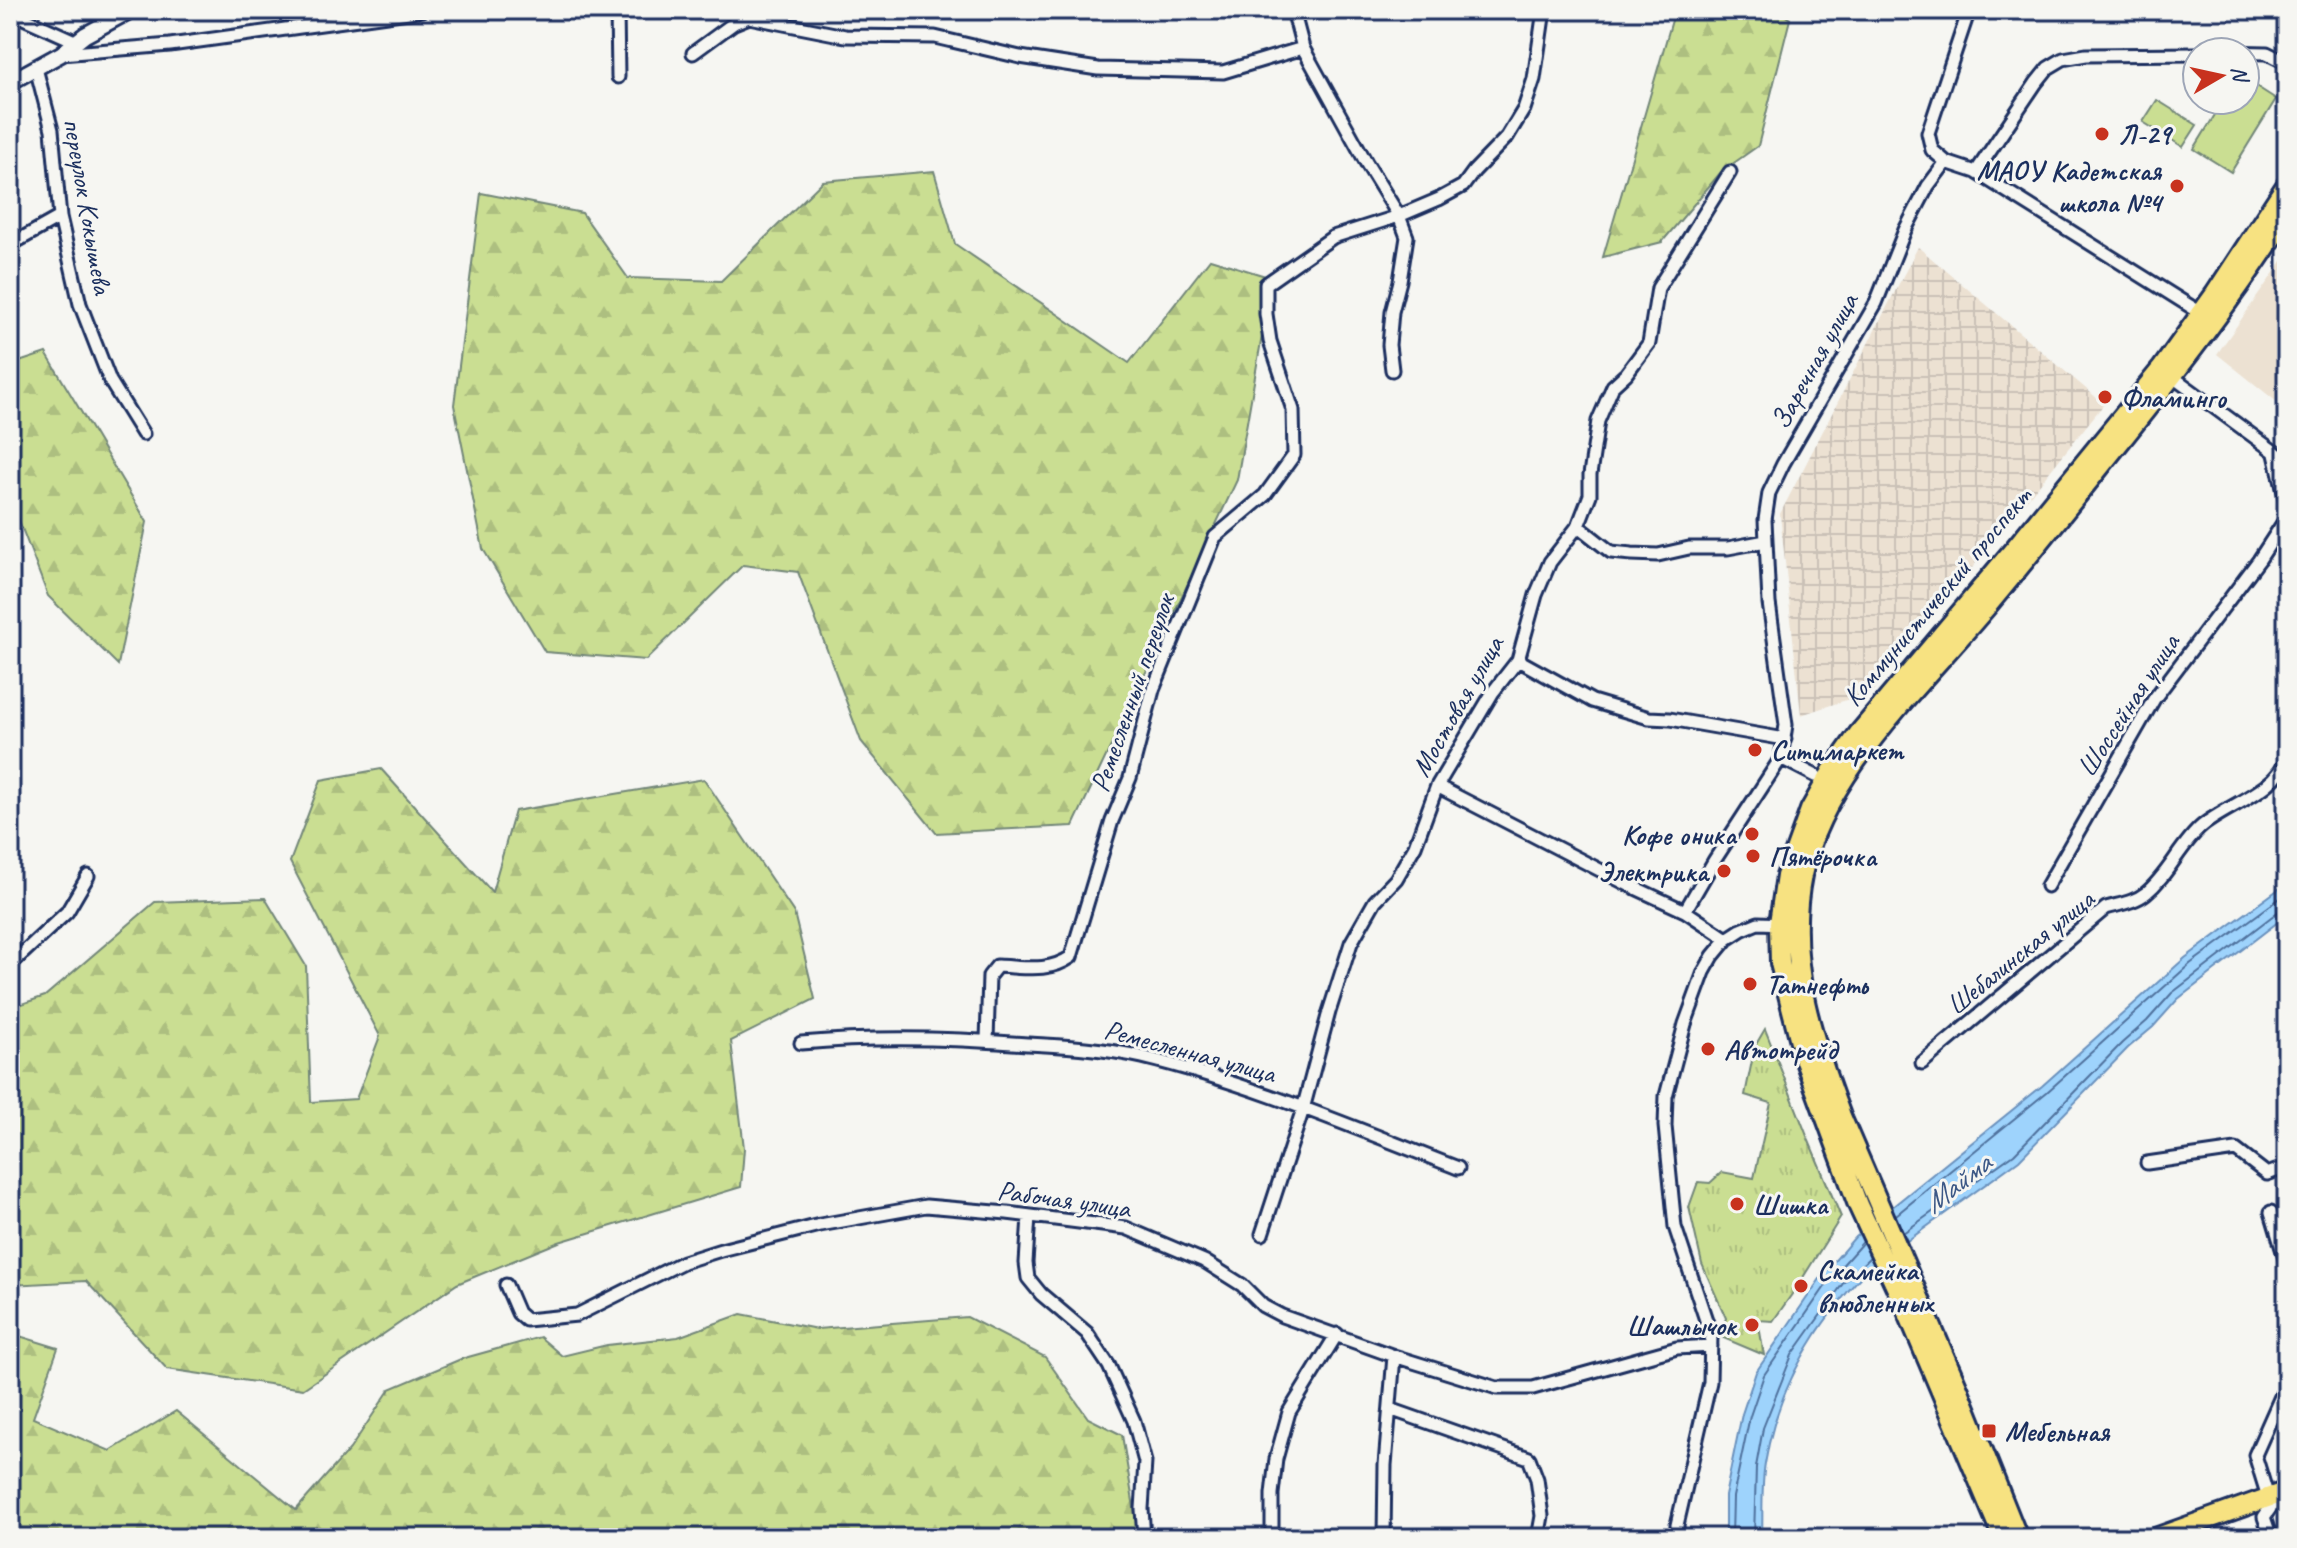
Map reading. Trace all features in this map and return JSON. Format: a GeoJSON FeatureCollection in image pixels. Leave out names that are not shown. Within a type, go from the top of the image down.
{"type":"FeatureCollection","features":[{"type":"Feature","properties":{"kind":"main road","name":"Коммунистический проспект"},"geometry":{"type":"LineString","coordinates":[[2003,1538],[1874,1193],[1825,1073],[1787,924],[1786,876],[1810,810],[1859,733],[2150,383],[2287,184]]}},
{"type":"Feature","properties":{"kind":"main road","name":"Коммунистический проспект"},"geometry":{"type":"LineString","coordinates":[[2018,1538],[1914,1306],[1858,1205],[1805,1061],[1780,963],[1787,924],[1813,842],[1837,790],[1862,753],[1993,600],[2173,377],[2287,215]]}},
{"type":"Feature","properties":{"kind":"main road"},"geometry":{"type":"LineString","coordinates":[[2180,1538],[2276,1502],[2287,1491]]}},
{"type":"Feature","properties":{"kind":"main road"},"geometry":{"type":"LineString","coordinates":[[2155,1538],[2276,1502]]}},
{"type":"Feature","properties":{"kind":"street"},"geometry":{"type":"LineString","coordinates":[[10,82],[131,10]]}},
{"type":"Feature","properties":{"kind":"street"},"geometry":{"type":"LineString","coordinates":[[61,54],[170,45],[423,10]]}},
{"type":"Feature","properties":{"kind":"street"},"geometry":{"type":"LineString","coordinates":[[617,10],[618,77]]}},
{"type":"Feature","properties":{"kind":"street"},"geometry":{"type":"LineString","coordinates":[[1293,10],[1303,48],[1399,216],[1407,237],[1392,312],[1389,345],[1392,370]]}},
{"type":"Feature","properties":{"kind":"street"},"geometry":{"type":"LineString","coordinates":[[1399,216],[1463,186],[1507,137],[1524,109],[1534,79],[1544,10]]}},
{"type":"Feature","properties":{"kind":"street"},"geometry":{"type":"LineString","coordinates":[[1969,10],[1928,133],[1932,150],[1946,162],[1976,172],[2201,313]]}},
{"type":"Feature","properties":{"kind":"street"},"geometry":{"type":"LineString","coordinates":[[10,12],[77,42]]}},
{"type":"Feature","properties":{"kind":"street"},"geometry":{"type":"LineString","coordinates":[[693,53],[734,23],[749,17],[845,36],[935,37],[1020,57],[1098,69],[1223,72],[1303,48]]}},
{"type":"Feature","properties":{"kind":"street"},"geometry":{"type":"LineString","coordinates":[[2261,53],[2287,63]]}},
{"type":"Feature","properties":{"kind":"street"},"geometry":{"type":"LineString","coordinates":[[1976,172],[2036,83],[2048,68],[2063,59],[2086,55],[2181,54]]}},
{"type":"Feature","properties":{"kind":"street","name":"переулок Кокышева"},"geometry":{"type":"LineString","coordinates":[[36,68],[52,130],[60,217],[80,304],[110,381],[143,434]]}},
{"type":"Feature","properties":{"kind":"street","name":"Заречная улица"},"geometry":{"type":"LineString","coordinates":[[1781,758],[1785,739],[1784,711],[1769,603],[1765,520],[1769,493],[1876,303],[1905,230],[1928,186],[1946,162]]}},
{"type":"Feature","properties":{"kind":"street","name":"Мостовая улица"},"geometry":{"type":"LineString","coordinates":[[1262,1234],[1303,1109],[1351,943],[1375,901],[1396,879],[1415,846],[1437,786],[1493,692],[1518,660],[1536,595],[1550,562],[1578,526],[1590,495],[1598,421],[1613,386],[1649,343],[1658,288],[1730,172]]}},
{"type":"Feature","properties":{"kind":"street","name":"Ремесленный переулок"},"geometry":{"type":"LineString","coordinates":[[987,1041],[989,976],[997,966],[1044,968],[1058,966],[1071,957],[1112,821],[1130,778],[1153,690],[1215,537],[1265,495],[1294,455],[1293,410],[1270,341],[1266,284],[1333,237],[1399,216]]}},
{"type":"Feature","properties":{"kind":"street"},"geometry":{"type":"LineString","coordinates":[[10,245],[60,217]]}},
{"type":"Feature","properties":{"kind":"street"},"geometry":{"type":"LineString","coordinates":[[2173,377],[2287,461]]}},
{"type":"Feature","properties":{"kind":"street"},"geometry":{"type":"LineString","coordinates":[[2275,454],[2287,505]]}},
{"type":"Feature","properties":{"kind":"street","name":"Шоссейная улица"},"geometry":{"type":"LineString","coordinates":[[2047,886],[2154,699],[2259,560],[2287,517]]}},
{"type":"Feature","properties":{"kind":"street"},"geometry":{"type":"LineString","coordinates":[[1578,526],[1611,552],[1621,553],[1658,555],[1689,548],[1728,548],[1766,541]]}},
{"type":"Feature","properties":{"kind":"street"},"geometry":{"type":"LineString","coordinates":[[1518,660],[1592,701],[1635,714],[1785,739]]}},
{"type":"Feature","properties":{"kind":"street","name":"Шебалинская улица"},"geometry":{"type":"LineString","coordinates":[[1922,1063],[2106,908],[2139,898],[2148,891],[2203,826],[2275,779],[2287,757]]}},
{"type":"Feature","properties":{"kind":"street"},"geometry":{"type":"LineString","coordinates":[[1685,911],[1781,758],[1816,776]]}},
{"type":"Feature","properties":{"kind":"street"},"geometry":{"type":"LineString","coordinates":[[1437,786],[1685,911],[1727,939]]}},
{"type":"Feature","properties":{"kind":"street"},"geometry":{"type":"LineString","coordinates":[[10,965],[67,912],[88,876]]}},
{"type":"Feature","properties":{"kind":"street"},"geometry":{"type":"LineString","coordinates":[[1678,1538],[1677,1525],[1710,1382],[1711,1335],[1675,1227],[1665,1111],[1685,1024],[1697,988],[1713,956],[1727,939],[1741,930],[1758,923],[1787,924]]}},
{"type":"Feature","properties":{"kind":"street","name":"Ремесленная улица"},"geometry":{"type":"LineString","coordinates":[[801,1043],[841,1039],[987,1041],[1093,1048],[1141,1057],[1247,1087],[1458,1168]]}},
{"type":"Feature","properties":{"kind":"street"},"geometry":{"type":"LineString","coordinates":[[2147,1163],[2236,1150],[2267,1174],[2287,1167]]}},
{"type":"Feature","properties":{"kind":"street","name":"Рабочая улица"},"geometry":{"type":"LineString","coordinates":[[506,1285],[518,1313],[526,1320],[577,1315],[683,1262],[820,1225],[926,1206],[1126,1228],[1204,1261],[1242,1285],[1263,1306],[1282,1316],[1497,1388],[1533,1388],[1677,1348],[1711,1346]]}},
{"type":"Feature","properties":{"kind":"street"},"geometry":{"type":"LineString","coordinates":[[2271,1212],[2287,1265]]}},
{"type":"Feature","properties":{"kind":"street"},"geometry":{"type":"LineString","coordinates":[[1029,1216],[1028,1278],[1041,1294],[1087,1333],[1109,1366],[1134,1421],[1145,1462],[1144,1538]]}},
{"type":"Feature","properties":{"kind":"street"},"geometry":{"type":"LineString","coordinates":[[1272,1538],[1276,1459],[1289,1412],[1337,1334]]}},
{"type":"Feature","properties":{"kind":"street"},"geometry":{"type":"LineString","coordinates":[[1384,1538],[1385,1465],[1394,1356]]}},
{"type":"Feature","properties":{"kind":"street"},"geometry":{"type":"LineString","coordinates":[[2271,1538],[2264,1517],[2276,1502],[2255,1455],[2287,1383]]}},
{"type":"Feature","properties":{"kind":"street"},"geometry":{"type":"LineString","coordinates":[[1390,1409],[1529,1458],[1537,1479],[1542,1516],[1538,1538]]}},
{"type":"Feature","properties":{"kind":"shaded area"},"geometry":{"type":"Polygon","coordinates":[[[1918,247],[2104,404],[1873,691],[1801,715],[1780,514],[1918,247]]]}},
{"type":"Feature","properties":{"kind":"shaded area"},"geometry":{"type":"Polygon","coordinates":[[[2287,254],[2287,410],[2217,354],[2287,254]]]}},
{"type":"Feature","properties":{"kind":"green space"},"geometry":{"type":"Polygon","coordinates":[[[1675,10],[1777,10],[1790,19],[1758,146],[1721,172],[1662,242],[1603,257],[1675,10]]]}},
{"type":"Feature","properties":{"kind":"green space"},"geometry":{"type":"Polygon","coordinates":[[[2261,89],[2276,99],[2231,172],[2194,149],[2214,116],[2261,116],[2261,89]]]}},
{"type":"Feature","properties":{"kind":"green space"},"geometry":{"type":"Polygon","coordinates":[[[2157,100],[2197,125],[2183,147],[2143,122],[2157,100]]]}},
{"type":"Feature","properties":{"kind":"green space"},"geometry":{"type":"Polygon","coordinates":[[[934,171],[955,244],[1129,363],[1210,259],[1272,278],[1237,480],[1073,826],[936,833],[861,741],[798,572],[743,565],[646,660],[545,652],[483,549],[454,405],[481,193],[582,213],[628,278],[721,281],[823,181],[934,171]]]}},
{"type":"Feature","properties":{"kind":"green space"},"geometry":{"type":"Polygon","coordinates":[[[46,353],[147,522],[118,665],[48,596],[10,497],[10,365],[46,353]]]}},
{"type":"Feature","properties":{"kind":"green space"},"geometry":{"type":"Polygon","coordinates":[[[381,769],[492,892],[515,811],[704,779],[794,913],[815,999],[731,1041],[744,1148],[741,1187],[559,1242],[457,1284],[303,1389],[167,1369],[86,1281],[10,1285],[10,1008],[45,996],[155,902],[265,898],[306,966],[311,1102],[356,1099],[380,1036],[290,862],[321,780],[381,769]]]}},
{"type":"Feature","properties":{"kind":"green space"},"geometry":{"type":"Polygon","coordinates":[[[1765,1029],[1841,1217],[1773,1321],[1758,1320],[1764,1355],[1721,1337],[1726,1318],[1702,1264],[1689,1207],[1698,1182],[1710,1183],[1722,1172],[1754,1178],[1771,1103],[1745,1095],[1755,1046],[1765,1029]]]}},
{"type":"Feature","properties":{"kind":"green space"},"geometry":{"type":"Polygon","coordinates":[[[741,1314],[817,1329],[967,1317],[1045,1357],[1088,1418],[1122,1435],[1139,1538],[10,1538],[10,1333],[58,1348],[33,1418],[110,1451],[176,1411],[296,1510],[350,1449],[390,1389],[461,1359],[540,1337],[562,1356],[607,1345],[678,1337],[741,1314]]]}},
{"type":"Feature","properties":{"kind":"water","name":"Майма"},"geometry":{"type":"Polygon","coordinates":[[[2287,883],[2287,915],[2178,999],[2019,1160],[1867,1270],[1848,1291],[1801,1359],[1779,1409],[1764,1473],[1762,1538],[1725,1538],[1725,1496],[1742,1414],[1756,1372],[1824,1273],[1855,1237],[2042,1086],[2185,958],[2287,883]]]}},
{"type":"Feature","properties":{"kind":"place","name":"Л-29"},"geometry":{"type":"Point","coordinates":[2102,134]}},
{"type":"Feature","properties":{"kind":"place","name":"МАОУ Кадетская школа №4"},"geometry":{"type":"Point","coordinates":[2177,186]}},
{"type":"Feature","properties":{"kind":"place","name":"Фламинго"},"geometry":{"type":"Point","coordinates":[2105,397]}},
{"type":"Feature","properties":{"kind":"place","name":"Ситимаркет"},"geometry":{"type":"Point","coordinates":[1755,750]}},
{"type":"Feature","properties":{"kind":"place","name":"Кофе оника"},"geometry":{"type":"Point","coordinates":[1752,834]}},
{"type":"Feature","properties":{"kind":"place","name":"Пятёрочка"},"geometry":{"type":"Point","coordinates":[1753,856]}},
{"type":"Feature","properties":{"kind":"place","name":"Электрика"},"geometry":{"type":"Point","coordinates":[1724,871]}},
{"type":"Feature","properties":{"kind":"place","name":"Татнефть"},"geometry":{"type":"Point","coordinates":[1750,984]}},
{"type":"Feature","properties":{"kind":"place","name":"Автотрейд"},"geometry":{"type":"Point","coordinates":[1708,1049]}},
{"type":"Feature","properties":{"kind":"place","name":"Шишка"},"geometry":{"type":"Point","coordinates":[1737,1204]}},
{"type":"Feature","properties":{"kind":"place","name":"Скамейка влюбленных"},"geometry":{"type":"Point","coordinates":[1801,1286]}},
{"type":"Feature","properties":{"kind":"place","name":"Шашлычок"},"geometry":{"type":"Point","coordinates":[1752,1325]}},
{"type":"Feature","properties":{"kind":"place","name":"Мебельная"},"geometry":{"type":"Point","coordinates":[1989,1431]}}]}
